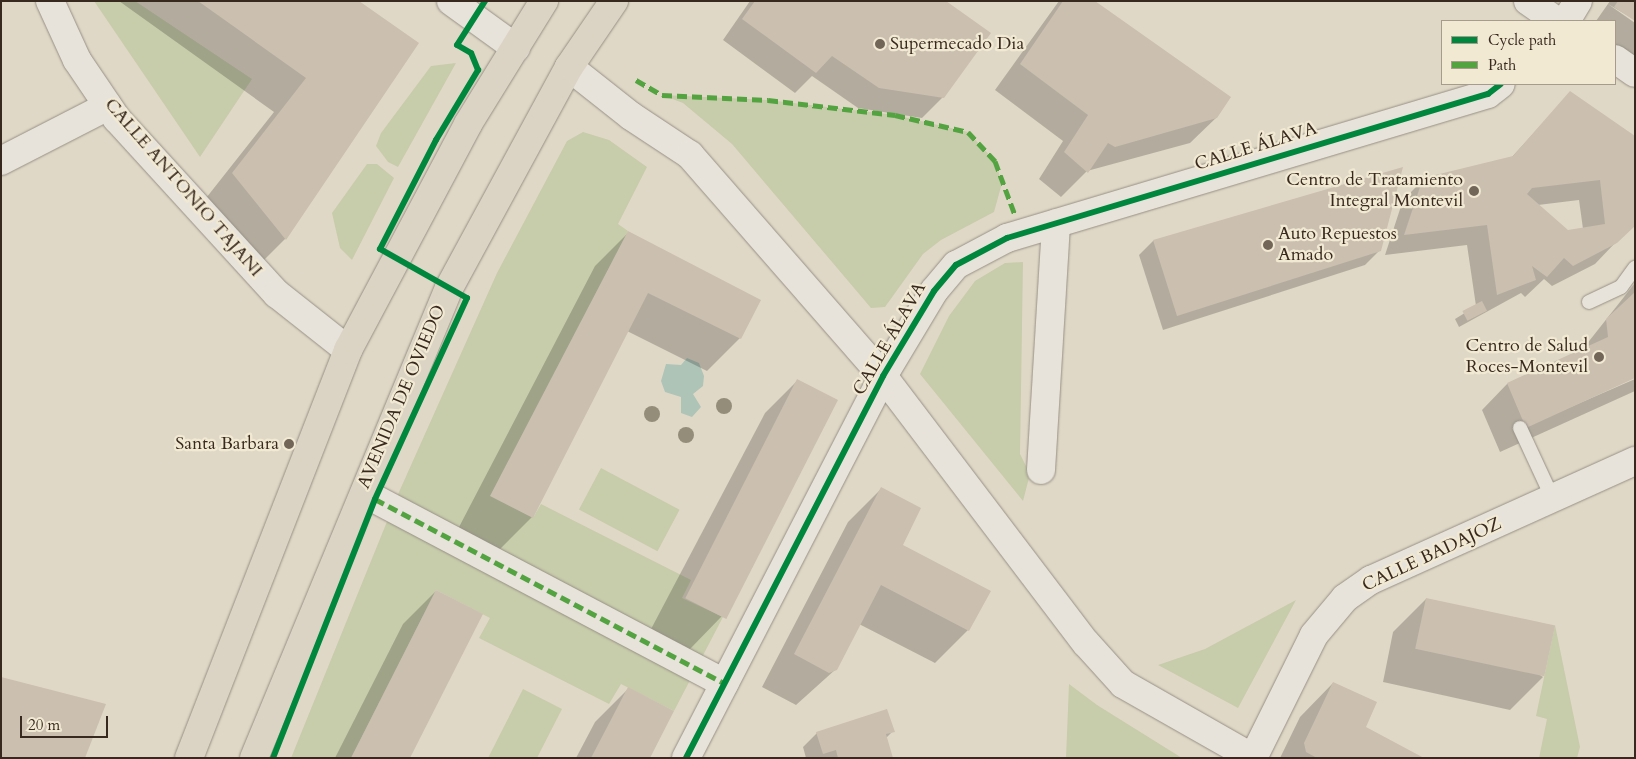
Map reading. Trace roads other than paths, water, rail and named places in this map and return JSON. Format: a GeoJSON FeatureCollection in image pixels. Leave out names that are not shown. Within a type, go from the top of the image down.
{"type":"FeatureCollection","features":[{"type":"Feature","properties":{"kind":"main road"},"geometry":{"type":"LineString","coordinates":[[189,758],[348,350],[468,124],[544,1]]}},
{"type":"Feature","properties":{"kind":"main road","name":"AVENIDA DE OVIEDO"},"geometry":{"type":"LineString","coordinates":[[254,758],[449,288],[569,67],[614,1]]}},
{"type":"Feature","properties":{"kind":"street","name":"CALLE ANTONIO TAJANI"},"geometry":{"type":"LineString","coordinates":[[50,1],[77,60],[108,106],[276,294],[348,350]]}},
{"type":"Feature","properties":{"kind":"street"},"geometry":{"type":"LineString","coordinates":[[451,1],[516,48]]}},
{"type":"Feature","properties":{"kind":"street"},"geometry":{"type":"LineString","coordinates":[[1528,1],[1556,20]]}},
{"type":"Feature","properties":{"kind":"street"},"geometry":{"type":"LineString","coordinates":[[1567,20],[1578,1]]}},
{"type":"Feature","properties":{"kind":"street"},"geometry":{"type":"LineString","coordinates":[[1616,60],[1635,73]]}},
{"type":"Feature","properties":{"kind":"street"},"geometry":{"type":"LineString","coordinates":[[569,67],[630,116],[690,155],[883,376],[1086,644],[1123,684],[1253,758]]}},
{"type":"Feature","properties":{"kind":"street","name":"CALLE ÁLAVA"},"geometry":{"type":"LineString","coordinates":[[686,758],[883,376],[934,290],[956,265],[1007,238],[1488,94],[1500,85]]}},
{"type":"Feature","properties":{"kind":"street"},"geometry":{"type":"LineString","coordinates":[[1,161],[108,106]]}},
{"type":"Feature","properties":{"kind":"street"},"geometry":{"type":"LineString","coordinates":[[1041,470],[1056,223]]}},
{"type":"Feature","properties":{"kind":"street","name":"CALLE BADAJOZ"},"geometry":{"type":"LineString","coordinates":[[1253,758],[1314,635],[1344,598],[1371,580],[1635,462]]}},
{"type":"Feature","properties":{"kind":"street"},"geometry":{"type":"LineString","coordinates":[[375,499],[724,683]]}},
{"type":"Feature","properties":{"kind":"lane"},"geometry":{"type":"LineString","coordinates":[[1590,302],[1621,287],[1635,268]]}},
{"type":"Feature","properties":{"kind":"lane"},"geometry":{"type":"LineString","coordinates":[[1520,428],[1553,498]]}},
{"type":"Feature","properties":{"kind":"place","name":"Supermecado Dia"},"geometry":{"type":"Point","coordinates":[880,44]}},
{"type":"Feature","properties":{"kind":"place","name":"Centro de Tratamiento Integral Montevil"},"geometry":{"type":"Point","coordinates":[1474,191]}},
{"type":"Feature","properties":{"kind":"place","name":"Auto Repuestos Amado"},"geometry":{"type":"Point","coordinates":[1268,245]}},
{"type":"Feature","properties":{"kind":"place","name":"Centro de Salud Roces-Montevil"},"geometry":{"type":"Point","coordinates":[1599,357]}},
{"type":"Feature","properties":{"kind":"place","name":"Santa Barbara"},"geometry":{"type":"Point","coordinates":[289,444]}}]}
